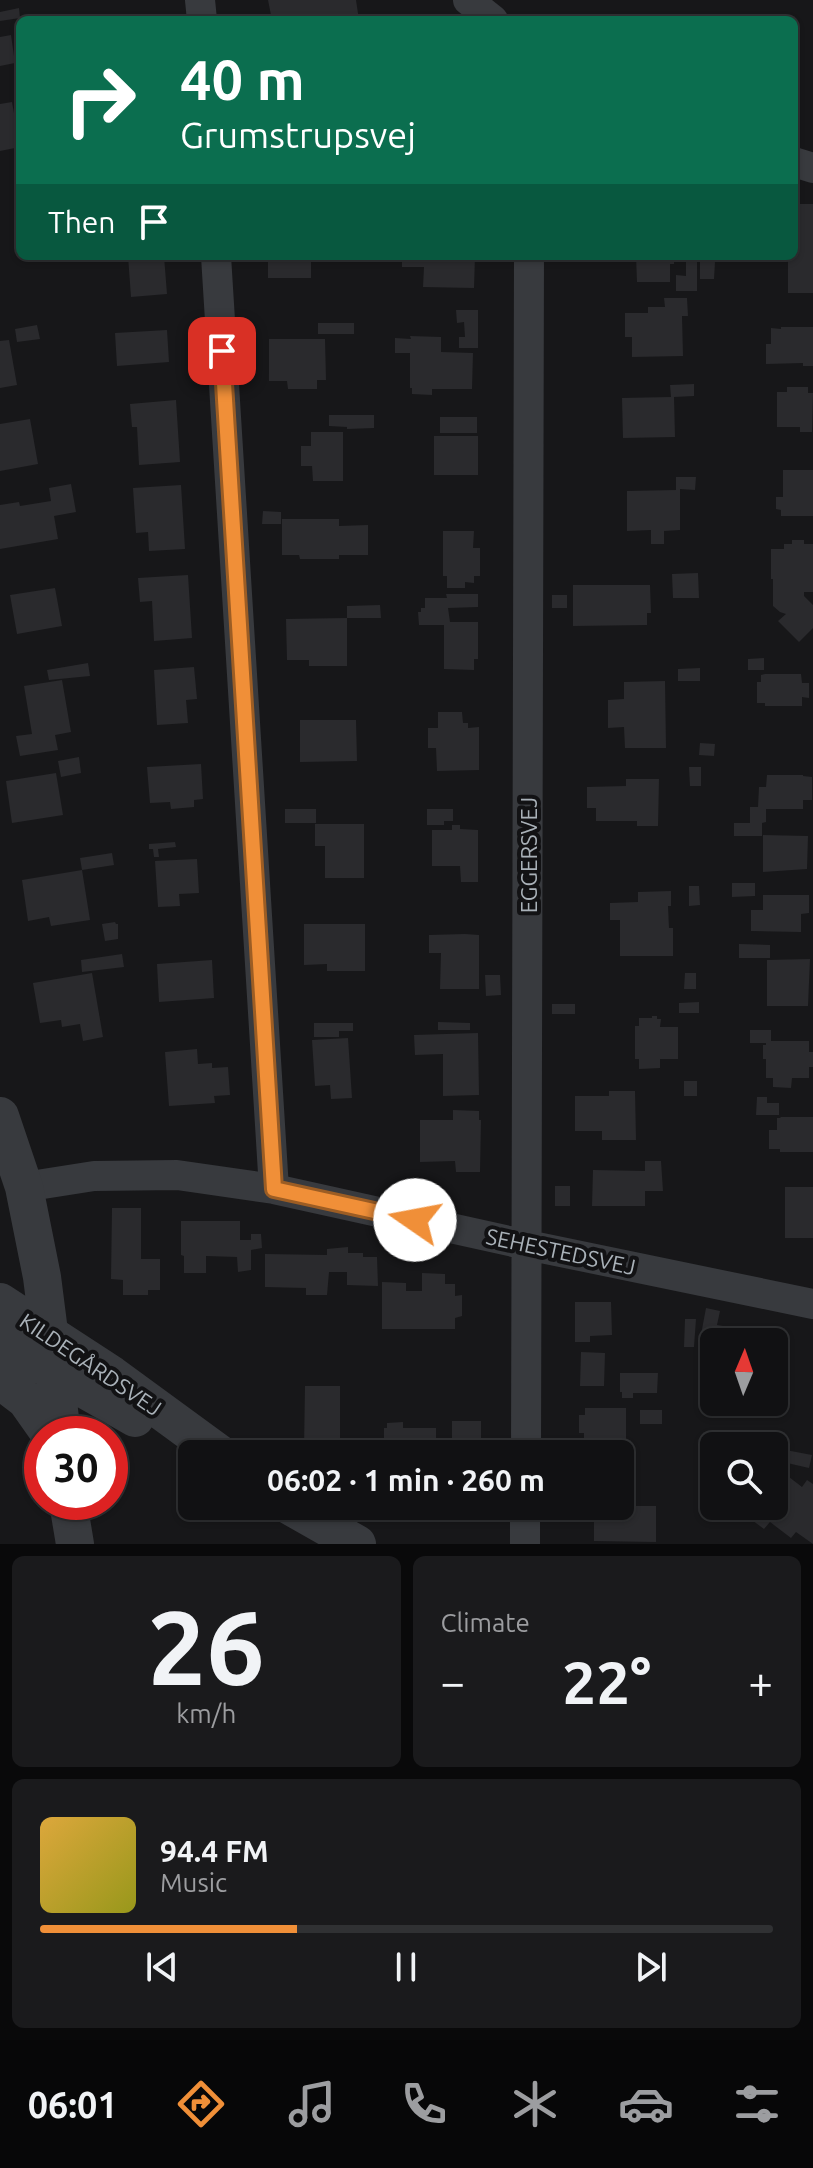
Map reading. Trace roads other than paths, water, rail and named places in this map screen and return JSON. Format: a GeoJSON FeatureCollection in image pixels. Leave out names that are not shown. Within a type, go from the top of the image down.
{"type":"FeatureCollection","features":[{"type":"Feature","properties":{"kind":"street"},"geometry":{"type":"LineString","coordinates":[[468,0],[488,16]]}},
{"type":"Feature","properties":{"kind":"street"},"geometry":{"type":"LineString","coordinates":[[216,260],[274,1189]]}},
{"type":"Feature","properties":{"kind":"street","name":"EGGERSVEJ"},"geometry":{"type":"LineString","coordinates":[[526,1440],[529,260]]}},
{"type":"Feature","properties":{"kind":"street"},"geometry":{"type":"LineString","coordinates":[[0,1116],[27,1337],[46,1416]]}},
{"type":"Feature","properties":{"kind":"street"},"geometry":{"type":"LineString","coordinates":[[0,1137],[10,1190]]}},
{"type":"Feature","properties":{"kind":"street","name":"SEHESTEDSVEJ"},"geometry":{"type":"LineString","coordinates":[[10,1190],[94,1176],[177,1175],[274,1189],[813,1304]]}},
{"type":"Feature","properties":{"kind":"street"},"geometry":{"type":"LineString","coordinates":[[27,1337],[56,1416]]}},
{"type":"Feature","properties":{"kind":"street","name":"KILDEGÅRDSVEJ"},"geometry":{"type":"LineString","coordinates":[[27,1337],[178,1440]]}},
{"type":"Feature","properties":{"kind":"street","name":"KILDEGÅRDSVEJ"},"geometry":{"type":"LineString","coordinates":[[27,1337],[112,1375],[201,1440]]}},
{"type":"Feature","properties":{"kind":"street"},"geometry":{"type":"LineString","coordinates":[[0,1380],[26,1400],[37,1416]]}},
{"type":"Feature","properties":{"kind":"street"},"geometry":{"type":"LineString","coordinates":[[71,1520],[75,1544]]}},
{"type":"Feature","properties":{"kind":"street"},"geometry":{"type":"LineString","coordinates":[[315,1520],[357,1544]]}},
{"type":"Feature","properties":{"kind":"street"},"geometry":{"type":"LineString","coordinates":[[525,1520],[525,1544]]}}]}
